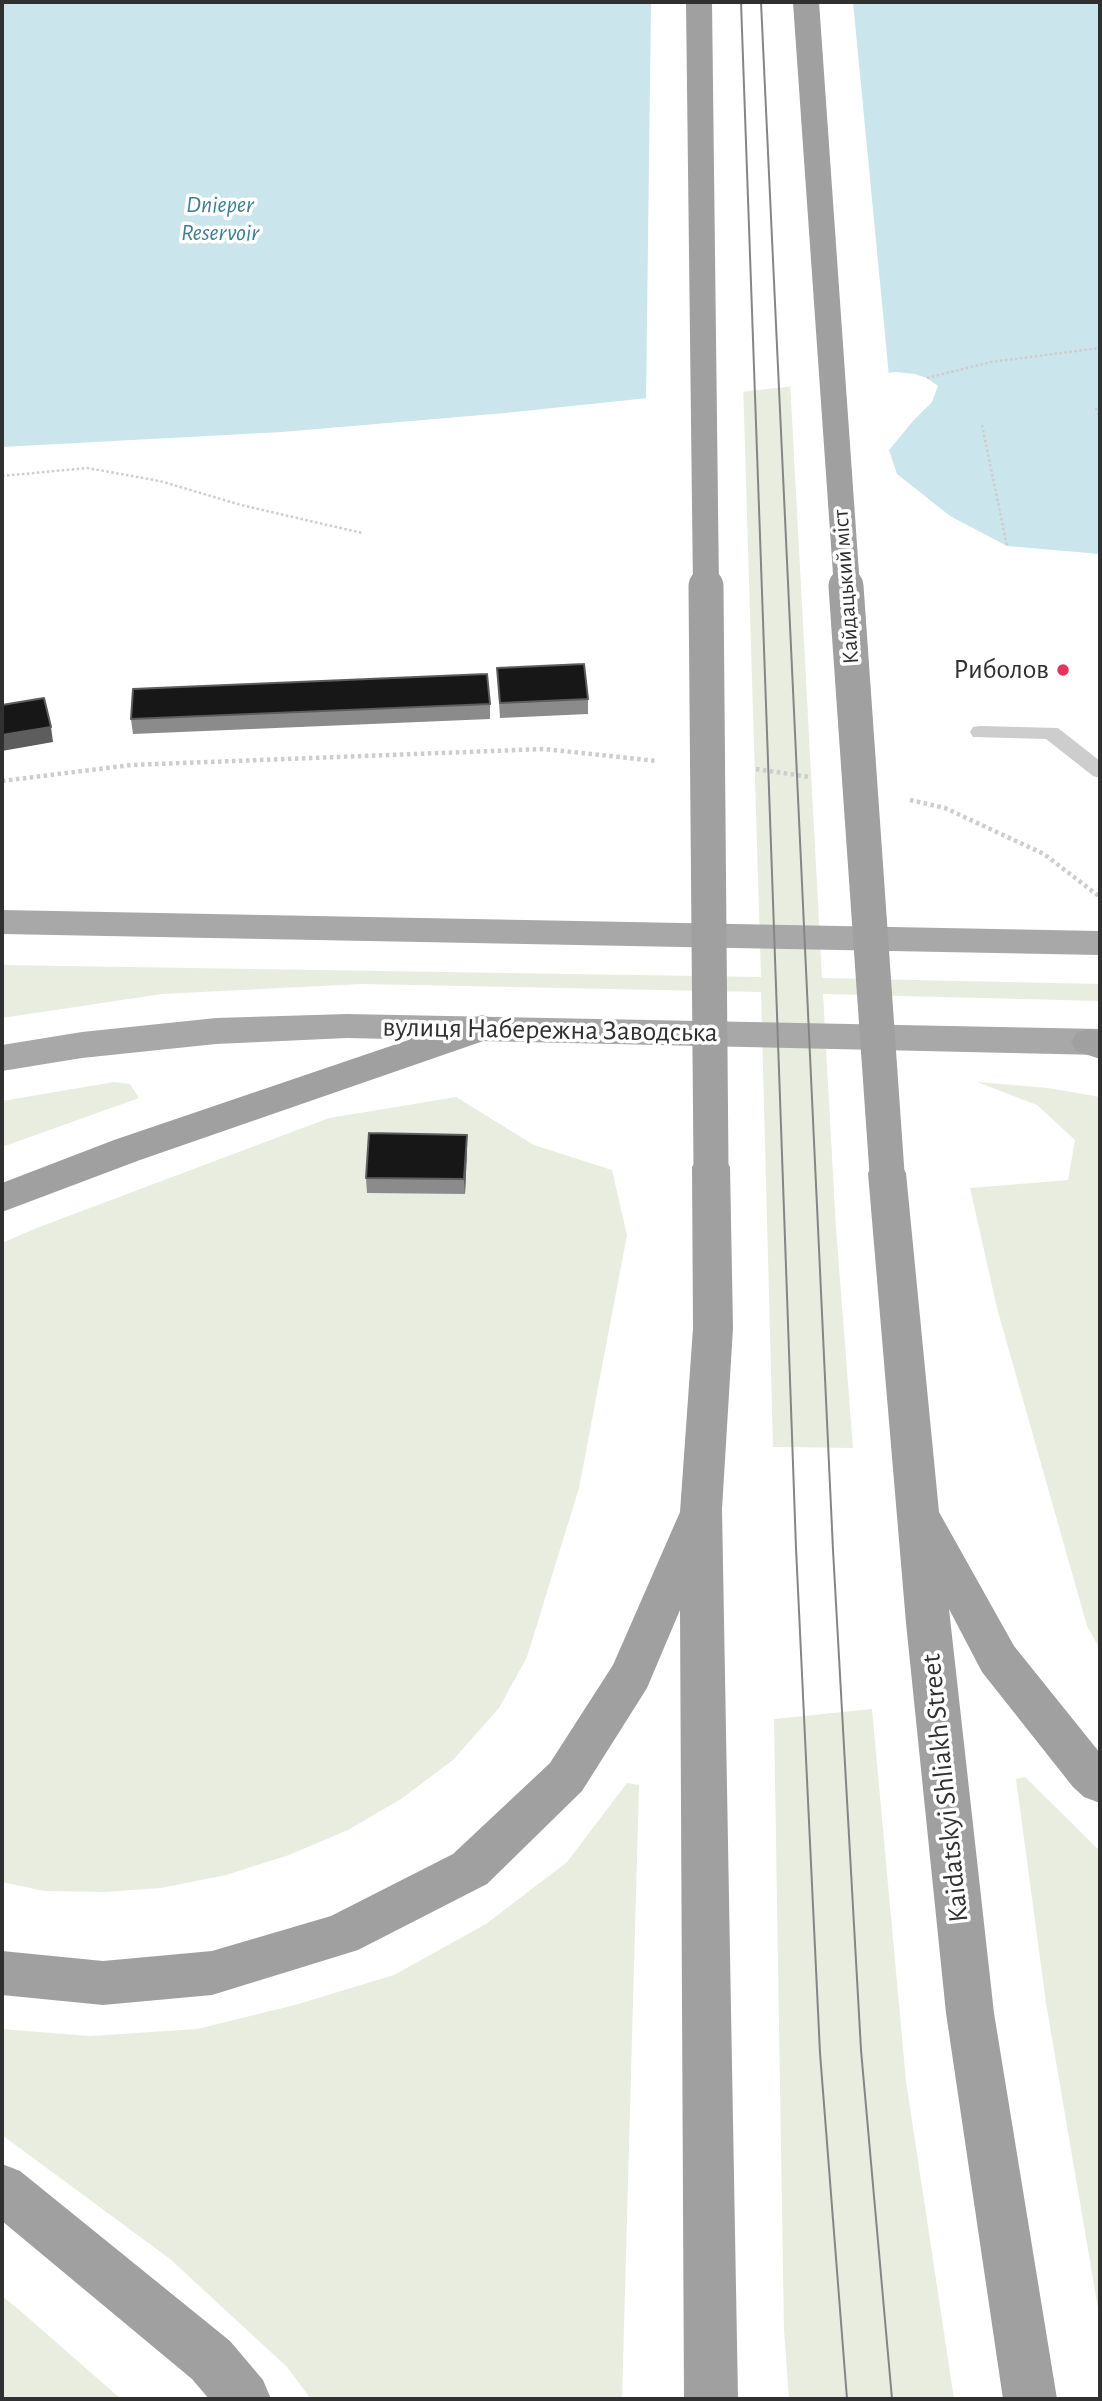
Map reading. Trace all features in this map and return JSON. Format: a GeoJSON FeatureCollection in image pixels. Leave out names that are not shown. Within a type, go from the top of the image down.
{"type":"FeatureCollection","features":[{"type":"Feature","properties":{"kind":"highway"},"geometry":{"type":"LineString","coordinates":[[699,2],[713,1328],[701,1509],[711,2399]]}},
{"type":"Feature","properties":{"kind":"highway","name":"Кайдацький міст"},"geometry":{"type":"LineString","coordinates":[[806,2],[887,1173]]}},
{"type":"Feature","properties":{"kind":"highway"},"geometry":{"type":"LineString","coordinates":[[2,1198],[127,1150],[482,1028]]}},
{"type":"Feature","properties":{"kind":"highway","name":"Kaidatskyi Shliakh Street"},"geometry":{"type":"LineString","coordinates":[[887,1173],[917,1511],[970,2013],[1030,2399]]}},
{"type":"Feature","properties":{"kind":"highway"},"geometry":{"type":"LineString","coordinates":[[2,1973],[103,1983],[212,1973],[341,1935],[470,1869],[566,1777],[617,1698],[631,1675],[701,1509]]}},
{"type":"Feature","properties":{"kind":"highway"},"geometry":{"type":"LineString","coordinates":[[917,1511],[998,1659],[1088,1773],[1100,1783]]}},
{"type":"Feature","properties":{"kind":"highway"},"geometry":{"type":"LineString","coordinates":[[2,2189],[211,2360],[244,2399]]}},
{"type":"Feature","properties":{"kind":"main road"},"geometry":{"type":"LineString","coordinates":[[2,922],[1100,943]]}},
{"type":"Feature","properties":{"kind":"main road","name":"вулиця Набережна Заводська"},"geometry":{"type":"LineString","coordinates":[[2,1058],[82,1045],[216,1031],[347,1026],[1096,1044]]}},
{"type":"Feature","properties":{"kind":"lane"},"geometry":{"type":"LineString","coordinates":[[980,732],[1051,733],[1100,771]]}},
{"type":"Feature","properties":{"kind":"path"},"geometry":{"type":"LineString","coordinates":[[927,378],[991,362],[1100,348]]}},
{"type":"Feature","properties":{"kind":"path"},"geometry":{"type":"LineString","coordinates":[[1096,408],[1100,420]]}},
{"type":"Feature","properties":{"kind":"path"},"geometry":{"type":"LineString","coordinates":[[982,425],[1007,546]]}},
{"type":"Feature","properties":{"kind":"path"},"geometry":{"type":"LineString","coordinates":[[2,476],[87,468],[160,481],[241,505],[362,533]]}},
{"type":"Feature","properties":{"kind":"path"},"geometry":{"type":"LineString","coordinates":[[2,781],[131,765],[544,749],[667,762]]}},
{"type":"Feature","properties":{"kind":"path"},"geometry":{"type":"LineString","coordinates":[[748,768],[814,778]]}},
{"type":"Feature","properties":{"kind":"path"},"geometry":{"type":"LineString","coordinates":[[906,799],[945,808],[1044,854],[1100,897]]}},
{"type":"Feature","properties":{"kind":"shaded area"},"geometry":{"type":"Polygon","coordinates":[[[740,284],[788,344],[822,978],[1100,984],[1100,1001],[823,994],[836,1228],[853,1448],[773,1447],[761,992],[361,984],[162,994],[2,1018],[2,965],[761,977],[740,284]]]}},
{"type":"Feature","properties":{"kind":"shaded area"},"geometry":{"type":"Polygon","coordinates":[[[114,1082],[130,1084],[139,1098],[2,1147],[2,1101],[114,1082]]]}},
{"type":"Feature","properties":{"kind":"shaded area"},"geometry":{"type":"Polygon","coordinates":[[[977,1082],[1048,1088],[1100,1097],[1100,1649],[1087,1626],[997,1308],[970,1188],[1068,1180],[1075,1140],[1037,1105],[977,1082]]]}},
{"type":"Feature","properties":{"kind":"shaded area"},"geometry":{"type":"Polygon","coordinates":[[[456,1097],[534,1145],[612,1170],[627,1235],[579,1488],[527,1657],[499,1708],[453,1760],[401,1799],[348,1830],[289,1855],[226,1875],[161,1888],[104,1892],[44,1891],[2,1882],[2,1243],[329,1118],[456,1097]]]}},
{"type":"Feature","properties":{"kind":"shaded area"},"geometry":{"type":"Polygon","coordinates":[[[872,1709],[906,2081],[954,2399],[789,2399],[784,2330],[774,1719],[872,1709]]]}},
{"type":"Feature","properties":{"kind":"shaded area"},"geometry":{"type":"Polygon","coordinates":[[[1025,1777],[1100,1851],[1100,2320],[1046,2003],[1016,1779],[1025,1777]]]}},
{"type":"Feature","properties":{"kind":"shaded area"},"geometry":{"type":"Polygon","coordinates":[[[627,1783],[639,1785],[622,2399],[311,2399],[287,2367],[170,2259],[2,2135],[2,2029],[90,2036],[197,2029],[295,2005],[394,1975],[486,1924],[567,1862],[627,1783]]]}},
{"type":"Feature","properties":{"kind":"shaded area"},"geometry":{"type":"Polygon","coordinates":[[[2,2296],[17,2308],[121,2399],[2,2399],[2,2296]]]}},
{"type":"Feature","properties":{"kind":"water","name":"Dnieper Reservoir"},"geometry":{"type":"Polygon","coordinates":[[[2,2],[1100,2],[1100,554],[1007,546],[950,516],[897,474],[889,450],[932,402],[938,386],[915,374],[896,372],[505,413],[282,432],[2,447],[2,2]]]}},
{"type":"Feature","properties":{"kind":"pier"},"geometry":{"type":"Polygon","coordinates":[[[651,2],[853,2],[889,376],[646,402],[651,2]]]}},
{"type":"Feature","properties":{"kind":"building"},"geometry":{"type":"Polygon","coordinates":[[[584,664],[588,699],[500,703],[497,668],[584,664]]]}},
{"type":"Feature","properties":{"kind":"building"},"geometry":{"type":"Polygon","coordinates":[[[487,674],[490,704],[131,719],[133,689],[487,674]]]}},
{"type":"Feature","properties":{"kind":"building"},"geometry":{"type":"Polygon","coordinates":[[[44,698],[51,727],[2,735],[2,705],[44,698]]]}},
{"type":"Feature","properties":{"kind":"building"},"geometry":{"type":"Polygon","coordinates":[[[369,1133],[467,1135],[464,1179],[366,1178],[369,1133]]]}},
{"type":"Feature","properties":{"kind":"tram line"},"geometry":{"type":"LineString","coordinates":[[741,2],[796,1548],[820,2053],[847,2399]]}},
{"type":"Feature","properties":{"kind":"tram line"},"geometry":{"type":"LineString","coordinates":[[761,2],[833,1550],[861,2050],[892,2399]]}},
{"type":"Feature","properties":{"kind":"place","name":"Риболов"},"geometry":{"type":"Point","coordinates":[1063,670]}}]}
